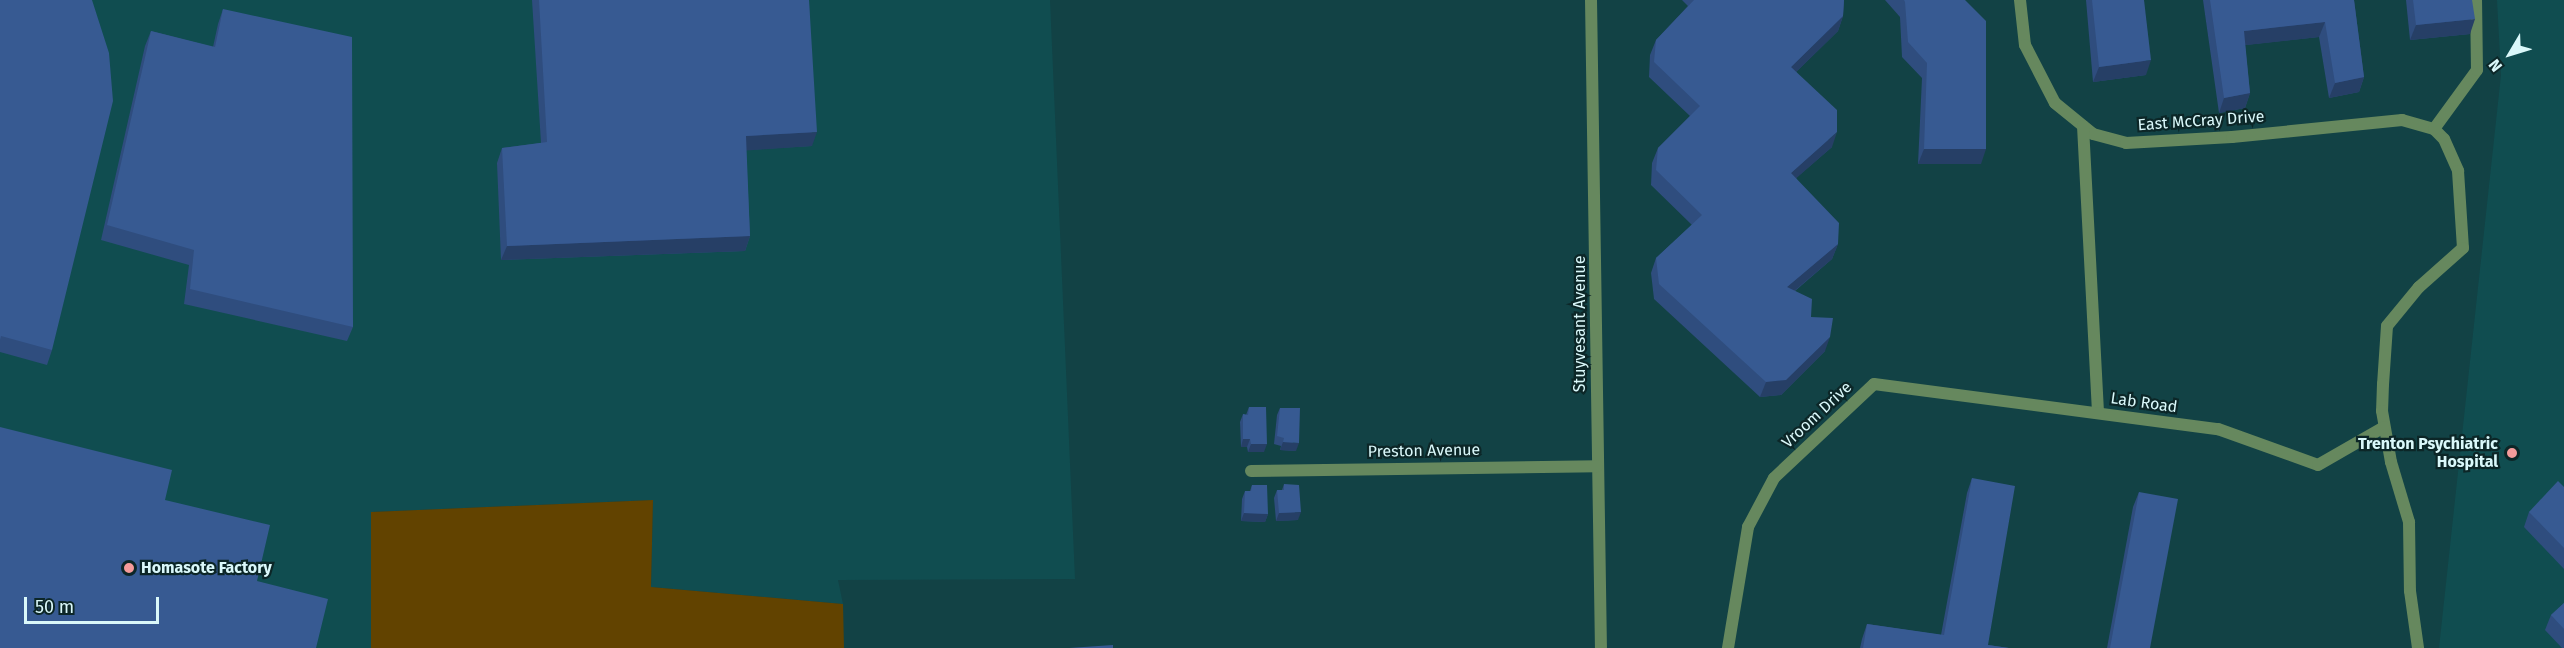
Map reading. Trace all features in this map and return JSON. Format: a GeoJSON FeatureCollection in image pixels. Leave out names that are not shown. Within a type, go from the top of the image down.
{"type":"FeatureCollection","features":[{"type":"Feature","properties":{"kind":"street","name":"Stuyvesant Avenue"},"geometry":{"type":"LineString","coordinates":[[1591,0],[1601,648]]}},
{"type":"Feature","properties":{"kind":"street","name":"East McCray Drive"},"geometry":{"type":"LineString","coordinates":[[2020,0],[2025,45],[2055,103],[2093,134],[2126,143],[2232,137],[2372,120],[2402,120],[2433,129]]}},
{"type":"Feature","properties":{"kind":"street"},"geometry":{"type":"LineString","coordinates":[[2418,648],[2410,591],[2409,522],[2382,411],[2387,326],[2419,287],[2463,248],[2458,171],[2444,140],[2433,129],[2477,70],[2476,0]]}},
{"type":"Feature","properties":{"kind":"street","name":"Lab Road"},"geometry":{"type":"LineString","coordinates":[[2084,126],[2098,413],[2218,429],[2318,465],[2385,427]]}},
{"type":"Feature","properties":{"kind":"street","name":"Vroom Drive"},"geometry":{"type":"LineString","coordinates":[[1728,648],[1748,527],[1774,478],[1874,384],[2098,413]]}},
{"type":"Feature","properties":{"kind":"street","name":"Preston Avenue"},"geometry":{"type":"LineString","coordinates":[[1251,471],[1597,466]]}},
{"type":"Feature","properties":{"kind":"shaded area"},"geometry":{"type":"Polygon","coordinates":[[[0,0],[1050,0],[1075,579],[838,580],[843,604],[651,587],[653,500],[372,512],[371,648],[0,648],[0,0]]]}},
{"type":"Feature","properties":{"kind":"shaded area","name":"Trenton Psychiatric Hospital"},"geometry":{"type":"Polygon","coordinates":[[[2497,0],[2564,0],[2564,648],[2439,648],[2501,75],[2497,0]]]}},
{"type":"Feature","properties":{"kind":"shaded area"},"geometry":{"type":"Polygon","coordinates":[[[653,500],[651,587],[843,604],[844,648],[371,648],[371,512],[653,500]]]}},
{"type":"Feature","properties":{"kind":"building"},"geometry":{"type":"Polygon","coordinates":[[[0,0],[92,0],[109,53],[113,101],[52,350],[1,336],[0,340],[0,0]]]}},
{"type":"Feature","properties":{"kind":"building"},"geometry":{"type":"Polygon","coordinates":[[[539,0],[809,0],[817,132],[746,136],[750,236],[507,246],[502,148],[547,142],[539,0]]]}},
{"type":"Feature","properties":{"kind":"building"},"geometry":{"type":"Polygon","coordinates":[[[1694,0],[1844,0],[1843,16],[1791,67],[1837,110],[1837,132],[1791,173],[1839,223],[1838,244],[1787,287],[1812,299],[1811,317],[1833,318],[1830,337],[1786,380],[1766,382],[1659,284],[1656,258],[1702,215],[1656,170],[1658,148],[1700,106],[1654,62],[1656,40],[1694,0]]]}},
{"type":"Feature","properties":{"kind":"building"},"geometry":{"type":"Polygon","coordinates":[[[1904,0],[1965,0],[1986,21],[1986,149],[1924,149],[1927,63],[1908,42],[1904,0]]]}},
{"type":"Feature","properties":{"kind":"building"},"geometry":{"type":"Polygon","coordinates":[[[2092,0],[2144,0],[2151,60],[2099,67],[2092,0]]]}},
{"type":"Feature","properties":{"kind":"building"},"geometry":{"type":"Polygon","coordinates":[[[2210,0],[2354,0],[2364,77],[2335,83],[2325,22],[2244,31],[2250,93],[2224,98],[2210,0]]]}},
{"type":"Feature","properties":{"kind":"building"},"geometry":{"type":"Polygon","coordinates":[[[2413,0],[2472,0],[2475,19],[2416,25],[2413,0]]]}},
{"type":"Feature","properties":{"kind":"building"},"geometry":{"type":"Polygon","coordinates":[[[223,9],[352,37],[353,327],[190,289],[194,250],[107,225],[151,31],[215,47],[223,9]]]}},
{"type":"Feature","properties":{"kind":"building"},"geometry":{"type":"Polygon","coordinates":[[[1249,407],[1266,407],[1267,444],[1251,444],[1250,439],[1243,439],[1243,414],[1248,415],[1249,407]]]}},
{"type":"Feature","properties":{"kind":"building"},"geometry":{"type":"Polygon","coordinates":[[[1280,408],[1300,408],[1299,443],[1283,442],[1284,438],[1277,436],[1280,408]]]}},
{"type":"Feature","properties":{"kind":"building","name":"Homasote Factory"},"geometry":{"type":"Polygon","coordinates":[[[0,427],[172,470],[165,500],[270,525],[257,581],[328,599],[316,648],[0,648],[0,427]]]}},
{"type":"Feature","properties":{"kind":"building"},"geometry":{"type":"Polygon","coordinates":[[[1972,478],[2015,486],[1988,645],[2009,648],[1863,648],[1867,624],[1944,635],[1972,478]]]}},
{"type":"Feature","properties":{"kind":"building"},"geometry":{"type":"Polygon","coordinates":[[[2558,481],[2564,487],[2564,548],[2529,512],[2558,481]]]}},
{"type":"Feature","properties":{"kind":"building"},"geometry":{"type":"Polygon","coordinates":[[[1284,484],[1299,485],[1301,512],[1279,513],[1277,490],[1284,490],[1284,484]]]}},
{"type":"Feature","properties":{"kind":"building"},"geometry":{"type":"Polygon","coordinates":[[[1252,485],[1267,485],[1268,514],[1244,513],[1245,491],[1251,491],[1252,485]]]}},
{"type":"Feature","properties":{"kind":"building"},"geometry":{"type":"Polygon","coordinates":[[[2139,492],[2178,499],[2150,648],[2110,648],[2139,492]]]}},
{"type":"Feature","properties":{"kind":"building"},"geometry":{"type":"Polygon","coordinates":[[[2564,603],[2564,629],[2551,615],[2564,603]]]}},
{"type":"Feature","properties":{"kind":"building"},"geometry":{"type":"Polygon","coordinates":[[[1113,645],[1113,648],[1069,648],[1113,645]]]}},
{"type":"Feature","properties":{"kind":"place","name":"Trenton Psychiatric Hospital"},"geometry":{"type":"Point","coordinates":[2512,453]}},
{"type":"Feature","properties":{"kind":"place","name":"Homasote Factory"},"geometry":{"type":"Point","coordinates":[129,568]}}]}
